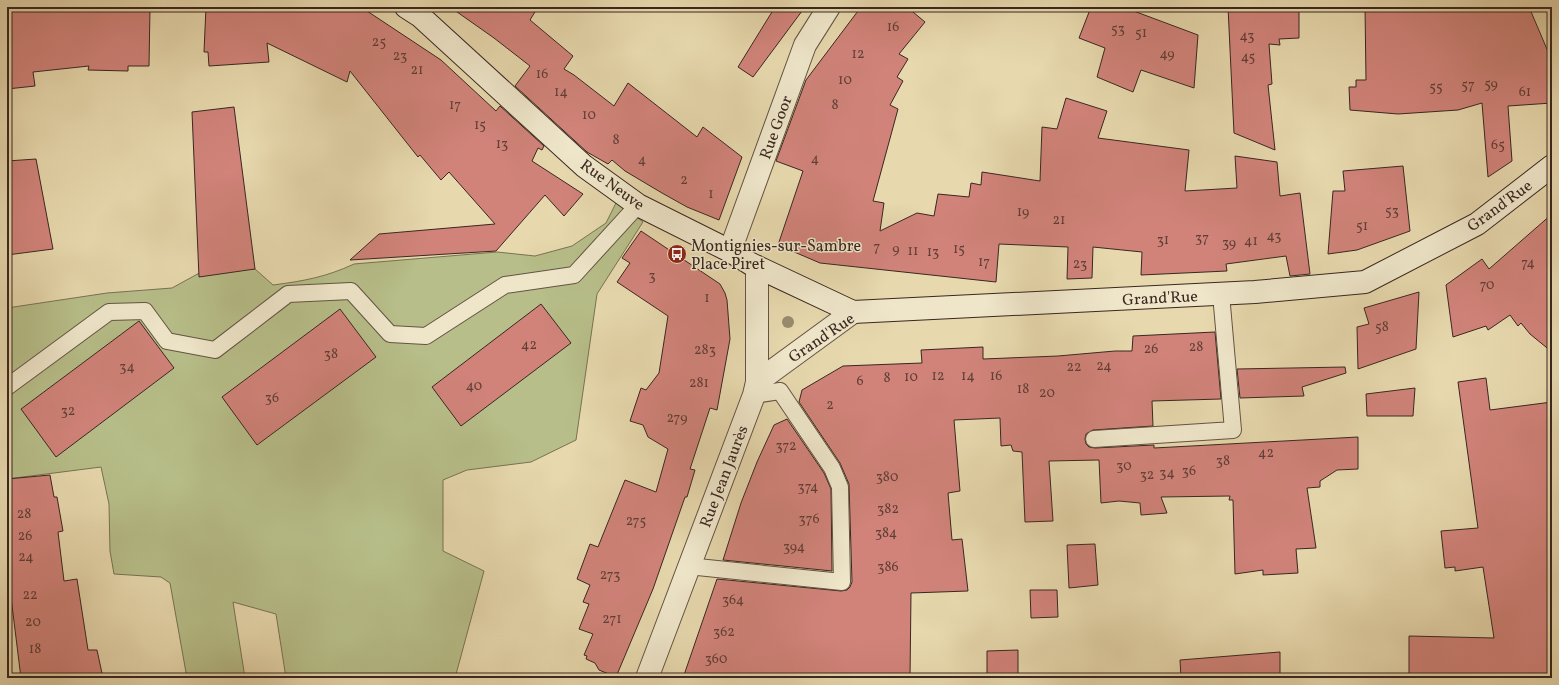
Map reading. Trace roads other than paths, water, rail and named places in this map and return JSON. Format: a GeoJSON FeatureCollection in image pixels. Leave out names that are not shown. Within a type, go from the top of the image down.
{"type":"FeatureCollection","features":[{"type":"Feature","properties":{"kind":"street","name":"Rue Neuve"},"geometry":{"type":"LineString","coordinates":[[406,7],[420,16],[584,166],[638,205],[730,251],[757,267],[853,312]]}},
{"type":"Feature","properties":{"kind":"street","name":"Rue Goor"},"geometry":{"type":"LineString","coordinates":[[730,251],[805,45],[829,7]]}},
{"type":"Feature","properties":{"kind":"street","name":"Grand'Rue"},"geometry":{"type":"LineString","coordinates":[[755,389],[853,312],[1221,294],[1365,282],[1477,224],[1552,166]]}},
{"type":"Feature","properties":{"kind":"street","name":"Rue Jean Jaurès"},"geometry":{"type":"LineString","coordinates":[[647,678],[755,389],[757,267]]}},
{"type":"Feature","properties":{"kind":"lane"},"geometry":{"type":"LineString","coordinates":[[7,387],[109,312],[145,311],[167,341],[215,350],[288,294],[351,291],[390,334],[426,336],[505,285],[574,275],[638,205]]}},
{"type":"Feature","properties":{"kind":"lane"},"geometry":{"type":"LineString","coordinates":[[1094,439],[1233,430],[1221,294]]}},
{"type":"Feature","properties":{"kind":"lane"},"geometry":{"type":"LineString","coordinates":[[688,566],[842,582],[840,487],[832,468],[780,391],[755,389]]}},
{"type":"Feature","properties":{"kind":"place","name":"Montignies-sur-Sambre Place Piret"},"geometry":{"type":"Point","coordinates":[677,254]}}]}
